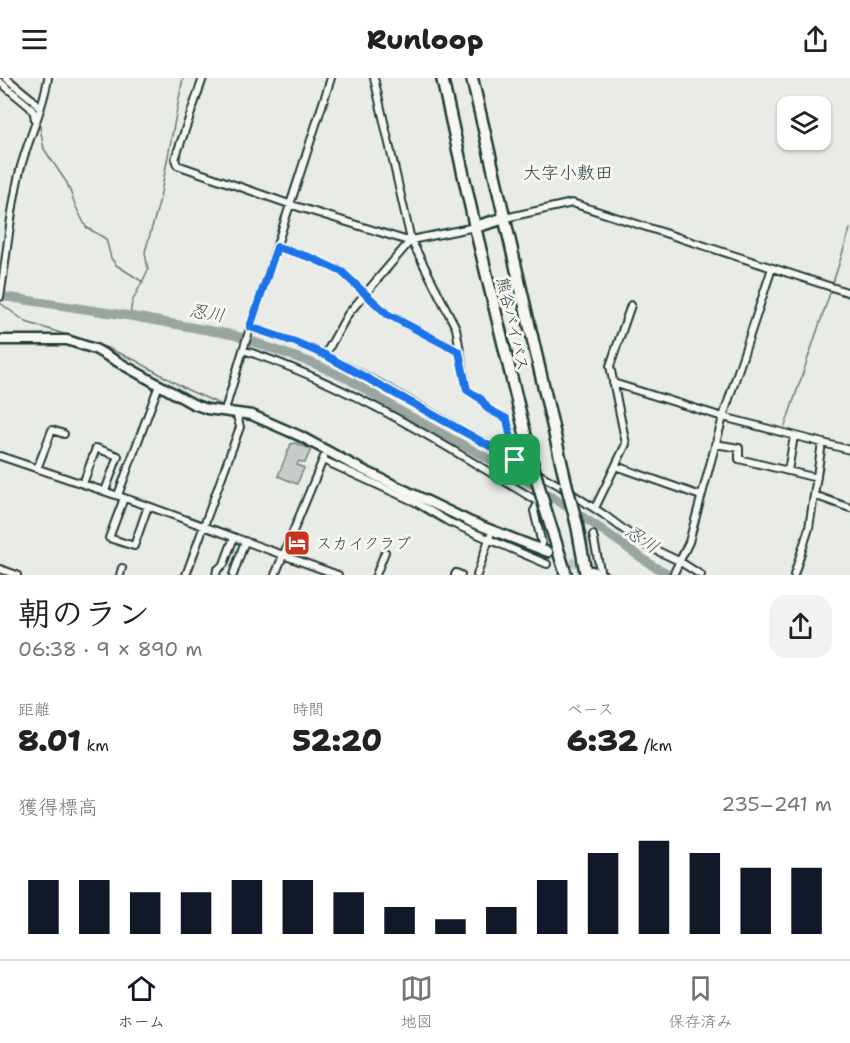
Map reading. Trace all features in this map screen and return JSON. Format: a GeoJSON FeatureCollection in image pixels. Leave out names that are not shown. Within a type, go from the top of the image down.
{"type":"FeatureCollection","features":[{"type":"Feature","properties":{"kind":"highway","name":"熊谷バイパス"},"geometry":{"type":"LineString","coordinates":[[442,78],[532,462],[566,575]]}},
{"type":"Feature","properties":{"kind":"highway","name":"熊谷バイパス"},"geometry":{"type":"LineString","coordinates":[[472,78],[566,483],[577,525],[595,574]]}},
{"type":"Feature","properties":{"kind":"highway"},"geometry":{"type":"LineString","coordinates":[[475,226],[505,218]]}},
{"type":"Feature","properties":{"kind":"street"},"geometry":{"type":"LineString","coordinates":[[6,78],[33,100],[40,109]]}},
{"type":"Feature","properties":{"kind":"street"},"geometry":{"type":"LineString","coordinates":[[1,290],[15,191],[26,148],[44,102],[48,78]]}},
{"type":"Feature","properties":{"kind":"street"},"geometry":{"type":"LineString","coordinates":[[203,78],[175,159],[177,165],[292,205],[405,240],[475,226]]}},
{"type":"Feature","properties":{"kind":"street"},"geometry":{"type":"LineString","coordinates":[[225,411],[331,78]]}},
{"type":"Feature","properties":{"kind":"street"},"geometry":{"type":"LineString","coordinates":[[374,78],[411,240],[456,328],[467,390],[481,399],[488,409],[507,419],[515,460]]}},
{"type":"Feature","properties":{"kind":"street"},"geometry":{"type":"LineString","coordinates":[[0,82],[34,113],[35,131]]}},
{"type":"Feature","properties":{"kind":"street"},"geometry":{"type":"LineString","coordinates":[[505,218],[572,203],[850,293]]}},
{"type":"Feature","properties":{"kind":"street"},"geometry":{"type":"LineString","coordinates":[[325,355],[348,314],[411,240]]}},
{"type":"Feature","properties":{"kind":"street"},"geometry":{"type":"LineString","coordinates":[[277,247],[312,258],[342,272],[387,314],[459,352]]}},
{"type":"Feature","properties":{"kind":"street"},"geometry":{"type":"LineString","coordinates":[[673,575],[688,542],[723,417],[772,268]]}},
{"type":"Feature","properties":{"kind":"street"},"geometry":{"type":"LineString","coordinates":[[595,508],[626,444],[610,366],[631,305]]}},
{"type":"Feature","properties":{"kind":"street"},"geometry":{"type":"LineString","coordinates":[[250,327],[325,355],[515,460],[595,508],[643,544],[701,575]]}},
{"type":"Feature","properties":{"kind":"street"},"geometry":{"type":"LineString","coordinates":[[1,342],[67,340],[95,349],[193,404],[207,409],[252,415],[300,436],[325,455],[471,522],[547,564]]}},
{"type":"Feature","properties":{"kind":"street"},"geometry":{"type":"LineString","coordinates":[[243,350],[291,366],[329,383],[447,447],[537,501],[538,504],[534,511],[544,550]]}},
{"type":"Feature","properties":{"kind":"street"},"geometry":{"type":"LineString","coordinates":[[613,383],[723,417],[850,450]]}},
{"type":"Feature","properties":{"kind":"street"},"geometry":{"type":"LineString","coordinates":[[148,506],[134,546],[109,538],[159,385]]}},
{"type":"Feature","properties":{"kind":"street"},"geometry":{"type":"LineString","coordinates":[[186,575],[240,427],[236,412]]}},
{"type":"Feature","properties":{"kind":"street"},"geometry":{"type":"LineString","coordinates":[[37,469],[52,430],[64,434]]}},
{"type":"Feature","properties":{"kind":"street"},"geometry":{"type":"LineString","coordinates":[[788,471],[794,436]]}},
{"type":"Feature","properties":{"kind":"street"},"geometry":{"type":"LineString","coordinates":[[794,575],[809,528],[822,443]]}},
{"type":"Feature","properties":{"kind":"street"},"geometry":{"type":"LineString","coordinates":[[715,444],[739,448],[740,459],[817,478]]}},
{"type":"Feature","properties":{"kind":"street"},"geometry":{"type":"LineString","coordinates":[[83,484],[96,448],[118,456],[105,491]]}},
{"type":"Feature","properties":{"kind":"street"},"geometry":{"type":"LineString","coordinates":[[275,575],[325,455]]}},
{"type":"Feature","properties":{"kind":"street"},"geometry":{"type":"LineString","coordinates":[[0,456],[148,506],[338,575]]}},
{"type":"Feature","properties":{"kind":"street"},"geometry":{"type":"LineString","coordinates":[[616,466],[701,496]]}},
{"type":"Feature","properties":{"kind":"street"},"geometry":{"type":"LineString","coordinates":[[814,495],[850,508]]}},
{"type":"Feature","properties":{"kind":"street"},"geometry":{"type":"LineString","coordinates":[[490,534],[544,550]]}},
{"type":"Feature","properties":{"kind":"street"},"geometry":{"type":"LineString","coordinates":[[477,575],[490,534]]}},
{"type":"Feature","properties":{"kind":"street"},"geometry":{"type":"LineString","coordinates":[[593,535],[600,570],[595,574]]}},
{"type":"Feature","properties":{"kind":"street"},"geometry":{"type":"LineString","coordinates":[[216,575],[224,564],[234,537]]}},
{"type":"Feature","properties":{"kind":"street"},"geometry":{"type":"LineString","coordinates":[[233,575],[245,541]]}},
{"type":"Feature","properties":{"kind":"street"},"geometry":{"type":"LineString","coordinates":[[376,575],[385,552]]}},
{"type":"Feature","properties":{"kind":"street"},"geometry":{"type":"LineString","coordinates":[[120,575],[122,568]]}},
{"type":"Feature","properties":{"kind":"street"},"geometry":{"type":"LineString","coordinates":[[0,569],[17,575]]}},
{"type":"Feature","properties":{"kind":"street"},"geometry":{"type":"LineString","coordinates":[[455,575],[456,573],[460,575]]}},
{"type":"Feature","properties":{"kind":"shaded area"},"geometry":{"type":"Polygon","coordinates":[[[295,443],[311,449],[305,463],[299,461],[297,465],[304,468],[297,484],[278,476],[291,444],[295,443]]]}},
{"type":"Feature","properties":{"kind":"waterway"},"geometry":{"type":"LineString","coordinates":[[130,316],[132,302],[148,270],[145,252],[159,203],[183,78]]}},
{"type":"Feature","properties":{"kind":"waterway"},"geometry":{"type":"LineString","coordinates":[[6,83],[38,112]]}},
{"type":"Feature","properties":{"kind":"waterway"},"geometry":{"type":"LineString","coordinates":[[39,122],[44,149],[67,183],[86,227],[106,239],[111,258],[116,265],[143,282]]}},
{"type":"Feature","properties":{"kind":"waterway"},"geometry":{"type":"LineString","coordinates":[[832,286],[850,229]]}},
{"type":"Feature","properties":{"kind":"waterway"},"geometry":{"type":"LineString","coordinates":[[785,426],[831,290]]}},
{"type":"Feature","properties":{"kind":"waterway","name":"忍川"},"geometry":{"type":"LineString","coordinates":[[0,296],[234,335],[315,364],[350,380],[402,412],[515,473],[653,566],[672,575]]}},
{"type":"Feature","properties":{"kind":"waterway"},"geometry":{"type":"LineString","coordinates":[[0,303],[26,322],[105,347],[222,405]]}},
{"type":"Feature","properties":{"kind":"waterway"},"geometry":{"type":"LineString","coordinates":[[255,421],[338,461]]}},
{"type":"Feature","properties":{"kind":"waterway"},"geometry":{"type":"LineString","coordinates":[[442,512],[489,534]]}},
{"type":"Feature","properties":{"kind":"waterway"},"geometry":{"type":"LineString","coordinates":[[493,536],[550,559]]}},
{"type":"Feature","properties":{"kind":"tunnel"},"geometry":{"type":"LineString","coordinates":[[548,552],[589,569]]}},
{"type":"Feature","properties":{"kind":"place","name":"スカイクラブ"},"geometry":{"type":"Point","coordinates":[297,543]}},
{"type":"Feature","properties":{"kind":"district","name":"大字小敷田"},"geometry":{"type":"Point","coordinates":[568,173]}},
{"type":"Feature","properties":{"kind":"route"},"geometry":{"type":"LineString","coordinates":[[277,247],[312,258],[342,272],[387,314],[459,352],[467,390],[481,399],[488,409],[507,419],[515,460],[325,355],[250,327],[277,247]]}}]}
